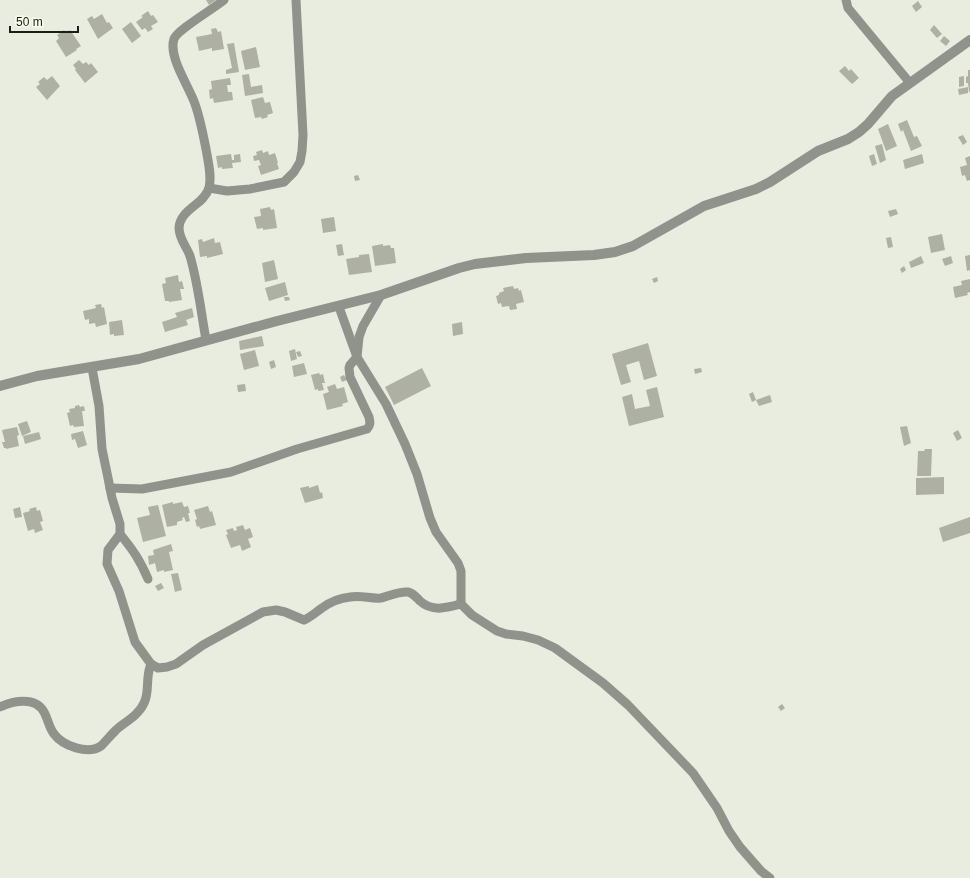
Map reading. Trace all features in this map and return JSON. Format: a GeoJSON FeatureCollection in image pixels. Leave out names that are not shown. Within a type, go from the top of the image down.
{"type":"FeatureCollection","features":[{"type":"Feature","properties":{"kind":"street"},"geometry":{"type":"LineString","coordinates":[[206,340],[190,257],[180,236],[179,228],[181,219],[203,198],[209,188],[210,174],[206,148],[197,112],[174,56],[173,47],[175,37],[224,0]]}},
{"type":"Feature","properties":{"kind":"street"},"geometry":{"type":"LineString","coordinates":[[209,188],[227,191],[250,189],[284,182],[294,172],[300,162],[303,135],[296,0]]}},
{"type":"Feature","properties":{"kind":"street"},"geometry":{"type":"LineString","coordinates":[[846,0],[848,8],[910,83]]}},
{"type":"Feature","properties":{"kind":"street"},"geometry":{"type":"LineString","coordinates":[[0,386],[37,376],[92,368],[139,358],[277,321],[339,307],[381,295],[459,268],[475,264],[526,258],[594,255],[615,252],[633,246],[704,206],[756,189],[783,174],[818,151],[848,139],[868,124],[892,96],[968,42]]}},
{"type":"Feature","properties":{"kind":"street"},"geometry":{"type":"LineString","coordinates":[[110,488],[142,489],[231,472],[297,449],[367,429],[370,422],[369,417],[359,398],[349,372],[350,364],[357,357],[359,337],[362,326],[381,295]]}},
{"type":"Feature","properties":{"kind":"street"},"geometry":{"type":"LineString","coordinates":[[339,307],[357,357],[386,404],[405,444],[417,474],[430,518],[436,532],[458,563],[461,571],[461,604],[472,614],[497,631],[538,640],[555,648],[603,683],[628,705],[650,726],[677,758],[693,773],[714,803],[729,831],[740,847],[761,871],[770,878]]}},
{"type":"Feature","properties":{"kind":"street"},"geometry":{"type":"LineString","coordinates":[[92,368],[99,406],[102,449],[110,488],[120,524],[120,534],[108,550],[107,564],[119,591],[135,642],[151,664],[158,668],[176,664],[203,645],[263,612],[276,610],[286,612],[304,620],[323,607],[338,600],[355,596],[381,598],[404,592],[410,592],[427,606],[435,609],[461,604]]}},
{"type":"Feature","properties":{"kind":"street"},"geometry":{"type":"LineString","coordinates":[[120,534],[135,552],[148,579]]}},
{"type":"Feature","properties":{"kind":"street"},"geometry":{"type":"LineString","coordinates":[[0,707],[15,702],[26,701],[36,704],[45,713],[54,734],[62,741],[71,746],[84,750],[94,749],[101,746],[117,729],[144,705],[147,696],[147,677],[151,664]]}},
{"type":"Feature","properties":{"kind":"building"},"geometry":{"type":"Polygon","coordinates":[[[206,0],[216,0],[209,5],[206,0]]]}},
{"type":"Feature","properties":{"kind":"building"},"geometry":{"type":"Polygon","coordinates":[[[918,1],[922,7],[916,12],[912,6],[918,1]]]}},
{"type":"Feature","properties":{"kind":"building"},"geometry":{"type":"Polygon","coordinates":[[[148,11],[158,22],[151,26],[153,29],[148,32],[145,28],[142,30],[136,22],[148,11]]]}},
{"type":"Feature","properties":{"kind":"building"},"geometry":{"type":"Polygon","coordinates":[[[102,14],[107,23],[109,22],[113,28],[98,39],[87,19],[92,16],[94,19],[102,14]]]}},
{"type":"Feature","properties":{"kind":"building"},"geometry":{"type":"Polygon","coordinates":[[[131,22],[141,36],[132,43],[122,29],[131,22]]]}},
{"type":"Feature","properties":{"kind":"building"},"geometry":{"type":"Polygon","coordinates":[[[934,25],[942,34],[937,38],[930,30],[934,25]]]}},
{"type":"Feature","properties":{"kind":"building"},"geometry":{"type":"Polygon","coordinates":[[[216,28],[218,32],[221,31],[224,49],[212,51],[212,48],[199,51],[196,37],[212,34],[211,29],[216,28]]]}},
{"type":"Feature","properties":{"kind":"building"},"geometry":{"type":"Polygon","coordinates":[[[64,30],[66,33],[70,30],[81,46],[66,57],[56,41],[59,38],[57,35],[64,30]]]}},
{"type":"Feature","properties":{"kind":"building"},"geometry":{"type":"Polygon","coordinates":[[[944,36],[950,41],[946,46],[940,41],[944,36]]]}},
{"type":"Feature","properties":{"kind":"building"},"geometry":{"type":"Polygon","coordinates":[[[234,43],[239,72],[226,74],[226,70],[232,68],[227,44],[234,43]]]}},
{"type":"Feature","properties":{"kind":"building"},"geometry":{"type":"Polygon","coordinates":[[[256,47],[260,67],[245,70],[241,51],[256,47]]]}},
{"type":"Feature","properties":{"kind":"building"},"geometry":{"type":"Polygon","coordinates":[[[79,60],[83,64],[86,62],[89,65],[91,63],[98,72],[85,83],[73,65],[79,60]]]}},
{"type":"Feature","properties":{"kind":"building"},"geometry":{"type":"Polygon","coordinates":[[[845,66],[849,71],[851,69],[859,78],[852,84],[839,71],[845,66]]]}},
{"type":"Feature","properties":{"kind":"building"},"geometry":{"type":"Polygon","coordinates":[[[968,70],[970,70],[970,92],[968,83],[966,83],[968,70]]]}},
{"type":"Feature","properties":{"kind":"building"},"geometry":{"type":"Polygon","coordinates":[[[249,74],[251,87],[262,85],[263,93],[245,96],[242,75],[249,74]]]}},
{"type":"Feature","properties":{"kind":"building"},"geometry":{"type":"Polygon","coordinates":[[[52,76],[60,86],[47,100],[36,87],[40,84],[38,82],[44,77],[47,80],[52,76]]]}},
{"type":"Feature","properties":{"kind":"building"},"geometry":{"type":"Polygon","coordinates":[[[964,76],[964,86],[959,87],[959,77],[964,76]]]}},
{"type":"Feature","properties":{"kind":"building"},"geometry":{"type":"Polygon","coordinates":[[[230,78],[231,85],[227,85],[228,92],[232,92],[233,100],[214,103],[213,98],[210,99],[209,90],[212,89],[211,81],[230,78]]]}},
{"type":"Feature","properties":{"kind":"building"},"geometry":{"type":"Polygon","coordinates":[[[968,87],[968,93],[959,95],[958,89],[968,87]]]}},
{"type":"Feature","properties":{"kind":"building"},"geometry":{"type":"Polygon","coordinates":[[[263,97],[265,103],[270,102],[273,113],[262,119],[261,117],[255,118],[251,100],[263,97]]]}},
{"type":"Feature","properties":{"kind":"building"},"geometry":{"type":"Polygon","coordinates":[[[907,120],[914,137],[917,136],[922,146],[911,151],[903,130],[901,132],[898,124],[907,120]]]}},
{"type":"Feature","properties":{"kind":"building"},"geometry":{"type":"Polygon","coordinates":[[[888,124],[897,146],[886,151],[878,129],[888,124]]]}},
{"type":"Feature","properties":{"kind":"building"},"geometry":{"type":"Polygon","coordinates":[[[963,135],[967,142],[963,145],[958,137],[963,135]]]}},
{"type":"Feature","properties":{"kind":"building"},"geometry":{"type":"Polygon","coordinates":[[[882,144],[886,160],[880,163],[875,146],[882,144]]]}},
{"type":"Feature","properties":{"kind":"building"},"geometry":{"type":"Polygon","coordinates":[[[262,150],[263,153],[268,151],[269,155],[275,153],[279,169],[261,175],[258,166],[261,165],[259,160],[254,161],[253,156],[257,155],[256,152],[262,150]]]}},
{"type":"Feature","properties":{"kind":"building"},"geometry":{"type":"Polygon","coordinates":[[[231,154],[232,160],[234,160],[234,155],[240,154],[241,162],[232,163],[233,168],[218,168],[216,156],[231,154]]]}},
{"type":"Feature","properties":{"kind":"building"},"geometry":{"type":"Polygon","coordinates":[[[874,154],[877,164],[872,166],[869,156],[874,154]]]}},
{"type":"Feature","properties":{"kind":"building"},"geometry":{"type":"Polygon","coordinates":[[[922,154],[924,163],[905,169],[903,160],[922,154]]]}},
{"type":"Feature","properties":{"kind":"building"},"geometry":{"type":"Polygon","coordinates":[[[970,156],[970,180],[967,181],[965,175],[962,176],[960,167],[967,165],[965,158],[970,156]]]}},
{"type":"Feature","properties":{"kind":"building"},"geometry":{"type":"Polygon","coordinates":[[[358,175],[360,180],[355,181],[354,176],[358,175]]]}},
{"type":"Feature","properties":{"kind":"building"},"geometry":{"type":"Polygon","coordinates":[[[270,207],[271,210],[274,209],[277,228],[263,230],[263,228],[257,229],[254,217],[261,216],[260,209],[270,207]]]}},
{"type":"Feature","properties":{"kind":"building"},"geometry":{"type":"Polygon","coordinates":[[[896,209],[898,214],[890,217],[888,211],[896,209]]]}},
{"type":"Feature","properties":{"kind":"building"},"geometry":{"type":"Polygon","coordinates":[[[334,217],[336,231],[323,233],[321,219],[334,217]]]}},
{"type":"Feature","properties":{"kind":"building"},"geometry":{"type":"Polygon","coordinates":[[[942,234],[945,250],[931,253],[928,237],[942,234]]]}},
{"type":"Feature","properties":{"kind":"building"},"geometry":{"type":"Polygon","coordinates":[[[891,237],[893,247],[888,248],[886,238],[891,237]]]}},
{"type":"Feature","properties":{"kind":"building"},"geometry":{"type":"Polygon","coordinates":[[[214,238],[215,243],[220,242],[223,254],[207,258],[207,256],[200,257],[198,240],[202,239],[203,242],[214,238]]]}},
{"type":"Feature","properties":{"kind":"building"},"geometry":{"type":"Polygon","coordinates":[[[342,244],[344,255],[338,256],[336,245],[342,244]]]}},
{"type":"Feature","properties":{"kind":"building"},"geometry":{"type":"Polygon","coordinates":[[[383,244],[383,246],[390,245],[391,248],[394,248],[396,263],[375,266],[372,246],[383,244]]]}},
{"type":"Feature","properties":{"kind":"building"},"geometry":{"type":"Polygon","coordinates":[[[369,254],[372,272],[349,275],[346,259],[369,254]]]}},
{"type":"Feature","properties":{"kind":"building"},"geometry":{"type":"Polygon","coordinates":[[[970,255],[970,270],[967,271],[965,256],[970,255]]]}},
{"type":"Feature","properties":{"kind":"building"},"geometry":{"type":"Polygon","coordinates":[[[921,256],[924,263],[911,268],[909,262],[921,256]]]}},
{"type":"Feature","properties":{"kind":"building"},"geometry":{"type":"Polygon","coordinates":[[[951,256],[953,263],[945,266],[942,259],[951,256]]]}},
{"type":"Feature","properties":{"kind":"building"},"geometry":{"type":"Polygon","coordinates":[[[274,260],[278,279],[265,282],[262,263],[274,260]]]}},
{"type":"Feature","properties":{"kind":"building"},"geometry":{"type":"Polygon","coordinates":[[[904,266],[906,270],[902,273],[900,269],[904,266]]]}},
{"type":"Feature","properties":{"kind":"building"},"geometry":{"type":"Polygon","coordinates":[[[178,275],[179,282],[182,281],[184,289],[180,289],[182,300],[169,302],[165,301],[162,284],[166,283],[165,278],[178,275]]]}},
{"type":"Feature","properties":{"kind":"building"},"geometry":{"type":"Polygon","coordinates":[[[657,277],[658,281],[654,283],[652,279],[657,277]]]}},
{"type":"Feature","properties":{"kind":"building"},"geometry":{"type":"Polygon","coordinates":[[[970,279],[970,292],[967,293],[968,295],[955,298],[953,287],[962,285],[961,281],[970,279]]]}},
{"type":"Feature","properties":{"kind":"building"},"geometry":{"type":"Polygon","coordinates":[[[285,282],[288,295],[269,301],[265,288],[285,282]]]}},
{"type":"Feature","properties":{"kind":"building"},"geometry":{"type":"Polygon","coordinates":[[[513,286],[514,289],[518,288],[519,291],[521,290],[524,302],[516,304],[517,309],[510,310],[509,306],[502,307],[501,303],[498,304],[496,296],[504,291],[503,288],[513,286]]]}},
{"type":"Feature","properties":{"kind":"building"},"geometry":{"type":"Polygon","coordinates":[[[284,297],[289,297],[290,300],[285,301],[284,297]]]}},
{"type":"Feature","properties":{"kind":"building"},"geometry":{"type":"Polygon","coordinates":[[[101,304],[102,308],[104,307],[107,324],[96,327],[95,323],[89,324],[89,319],[85,320],[83,311],[96,308],[95,305],[101,304]]]}},
{"type":"Feature","properties":{"kind":"building"},"geometry":{"type":"Polygon","coordinates":[[[192,308],[194,317],[186,320],[188,325],[165,332],[162,322],[177,317],[175,313],[192,308]]]}},
{"type":"Feature","properties":{"kind":"building"},"geometry":{"type":"Polygon","coordinates":[[[122,320],[124,335],[110,335],[109,322],[122,320]]]}},
{"type":"Feature","properties":{"kind":"building"},"geometry":{"type":"Polygon","coordinates":[[[462,322],[463,334],[453,336],[452,324],[462,322]]]}},
{"type":"Feature","properties":{"kind":"building"},"geometry":{"type":"Polygon","coordinates":[[[262,336],[264,346],[240,350],[239,341],[262,336]]]}},
{"type":"Feature","properties":{"kind":"building"},"geometry":{"type":"Polygon","coordinates":[[[648,343],[657,376],[644,380],[639,361],[626,365],[631,382],[621,385],[612,354],[648,343]]]}},
{"type":"Feature","properties":{"kind":"building"},"geometry":{"type":"Polygon","coordinates":[[[295,349],[297,359],[291,361],[289,351],[295,349]]]}},
{"type":"Feature","properties":{"kind":"building"},"geometry":{"type":"Polygon","coordinates":[[[255,350],[259,366],[244,370],[240,354],[255,350]]]}},
{"type":"Feature","properties":{"kind":"building"},"geometry":{"type":"Polygon","coordinates":[[[300,351],[302,356],[298,357],[296,352],[300,351]]]}},
{"type":"Feature","properties":{"kind":"building"},"geometry":{"type":"Polygon","coordinates":[[[274,360],[276,367],[271,369],[269,362],[274,360]]]}},
{"type":"Feature","properties":{"kind":"building"},"geometry":{"type":"Polygon","coordinates":[[[304,363],[307,374],[294,377],[292,366],[304,363]]]}},
{"type":"Feature","properties":{"kind":"building"},"geometry":{"type":"Polygon","coordinates":[[[422,368],[431,386],[394,405],[385,387],[422,368]]]}},
{"type":"Feature","properties":{"kind":"building"},"geometry":{"type":"Polygon","coordinates":[[[701,368],[702,372],[695,374],[694,369],[701,368]]]}},
{"type":"Feature","properties":{"kind":"building"},"geometry":{"type":"Polygon","coordinates":[[[319,373],[320,375],[323,374],[325,383],[322,383],[324,390],[318,391],[318,389],[315,390],[311,375],[319,373]]]}},
{"type":"Feature","properties":{"kind":"building"},"geometry":{"type":"Polygon","coordinates":[[[344,375],[347,380],[342,382],[340,377],[344,375]]]}},
{"type":"Feature","properties":{"kind":"building"},"geometry":{"type":"Polygon","coordinates":[[[245,384],[246,391],[238,392],[237,385],[245,384]]]}},
{"type":"Feature","properties":{"kind":"building"},"geometry":{"type":"Polygon","coordinates":[[[335,384],[337,389],[344,387],[348,402],[342,404],[343,406],[327,410],[323,394],[329,392],[327,387],[335,384]]]}},
{"type":"Feature","properties":{"kind":"building"},"geometry":{"type":"Polygon","coordinates":[[[657,387],[664,417],[629,426],[622,397],[632,394],[635,409],[650,406],[646,390],[657,387]]]}},
{"type":"Feature","properties":{"kind":"building"},"geometry":{"type":"Polygon","coordinates":[[[753,392],[756,400],[752,402],[749,394],[753,392]]]}},
{"type":"Feature","properties":{"kind":"building"},"geometry":{"type":"Polygon","coordinates":[[[770,395],[772,402],[759,406],[756,400],[770,395]]]}},
{"type":"Feature","properties":{"kind":"building"},"geometry":{"type":"Polygon","coordinates":[[[79,405],[80,407],[84,406],[85,411],[82,411],[84,426],[70,426],[67,413],[70,412],[69,409],[75,408],[75,406],[79,405]]]}},
{"type":"Feature","properties":{"kind":"building"},"geometry":{"type":"Polygon","coordinates":[[[27,421],[31,432],[22,436],[18,424],[27,421]]]}},
{"type":"Feature","properties":{"kind":"building"},"geometry":{"type":"Polygon","coordinates":[[[907,426],[911,443],[904,446],[900,427],[907,426]]]}},
{"type":"Feature","properties":{"kind":"building"},"geometry":{"type":"Polygon","coordinates":[[[17,427],[19,446],[6,449],[4,448],[2,442],[5,442],[2,430],[17,427]]]}},
{"type":"Feature","properties":{"kind":"building"},"geometry":{"type":"Polygon","coordinates":[[[958,430],[962,438],[957,441],[953,433],[958,430]]]}},
{"type":"Feature","properties":{"kind":"building"},"geometry":{"type":"Polygon","coordinates":[[[83,431],[87,445],[78,448],[75,439],[72,440],[71,434],[83,431]]]}},
{"type":"Feature","properties":{"kind":"building"},"geometry":{"type":"Polygon","coordinates":[[[39,432],[41,439],[25,444],[23,436],[39,432]]]}},
{"type":"Feature","properties":{"kind":"building"},"geometry":{"type":"Polygon","coordinates":[[[925,449],[932,449],[931,476],[917,476],[918,451],[924,451],[925,449]]]}},
{"type":"Feature","properties":{"kind":"building"},"geometry":{"type":"Polygon","coordinates":[[[944,477],[944,494],[916,495],[916,478],[944,477]]]}},
{"type":"Feature","properties":{"kind":"building"},"geometry":{"type":"Polygon","coordinates":[[[318,485],[320,493],[322,492],[323,498],[305,503],[300,488],[309,486],[309,488],[318,485]]]}},
{"type":"Feature","properties":{"kind":"building"},"geometry":{"type":"Polygon","coordinates":[[[173,502],[173,504],[182,502],[184,507],[188,506],[190,521],[186,522],[184,517],[182,518],[183,520],[177,522],[177,525],[167,527],[162,505],[173,502]]]}},
{"type":"Feature","properties":{"kind":"building"},"geometry":{"type":"Polygon","coordinates":[[[158,505],[166,536],[143,542],[137,518],[150,515],[148,507],[158,505]]]}},
{"type":"Feature","properties":{"kind":"building"},"geometry":{"type":"Polygon","coordinates":[[[208,506],[210,512],[212,511],[216,525],[200,529],[199,526],[197,527],[195,520],[197,519],[194,510],[208,506]]]}},
{"type":"Feature","properties":{"kind":"building"},"geometry":{"type":"Polygon","coordinates":[[[20,507],[22,517],[15,518],[13,509],[20,507]]]}},
{"type":"Feature","properties":{"kind":"building"},"geometry":{"type":"Polygon","coordinates":[[[36,507],[37,511],[40,510],[43,521],[40,522],[43,530],[35,533],[34,529],[28,531],[23,513],[36,507]]]}},
{"type":"Feature","properties":{"kind":"building"},"geometry":{"type":"Polygon","coordinates":[[[970,517],[970,533],[943,542],[939,528],[970,517]]]}},
{"type":"Feature","properties":{"kind":"building"},"geometry":{"type":"Polygon","coordinates":[[[243,525],[245,530],[250,528],[253,537],[248,539],[251,547],[242,551],[240,545],[231,548],[226,535],[228,534],[226,530],[233,528],[234,531],[237,530],[236,527],[243,525]]]}},
{"type":"Feature","properties":{"kind":"building"},"geometry":{"type":"Polygon","coordinates":[[[171,544],[173,551],[169,552],[173,570],[157,572],[155,563],[149,565],[148,556],[154,555],[153,550],[171,544]]]}},
{"type":"Feature","properties":{"kind":"building"},"geometry":{"type":"Polygon","coordinates":[[[178,573],[182,590],[175,592],[171,574],[178,573]]]}},
{"type":"Feature","properties":{"kind":"building"},"geometry":{"type":"Polygon","coordinates":[[[161,583],[164,588],[158,591],[155,586],[161,583]]]}},
{"type":"Feature","properties":{"kind":"building"},"geometry":{"type":"Polygon","coordinates":[[[782,704],[785,708],[781,711],[778,707],[782,704]]]}}]}
